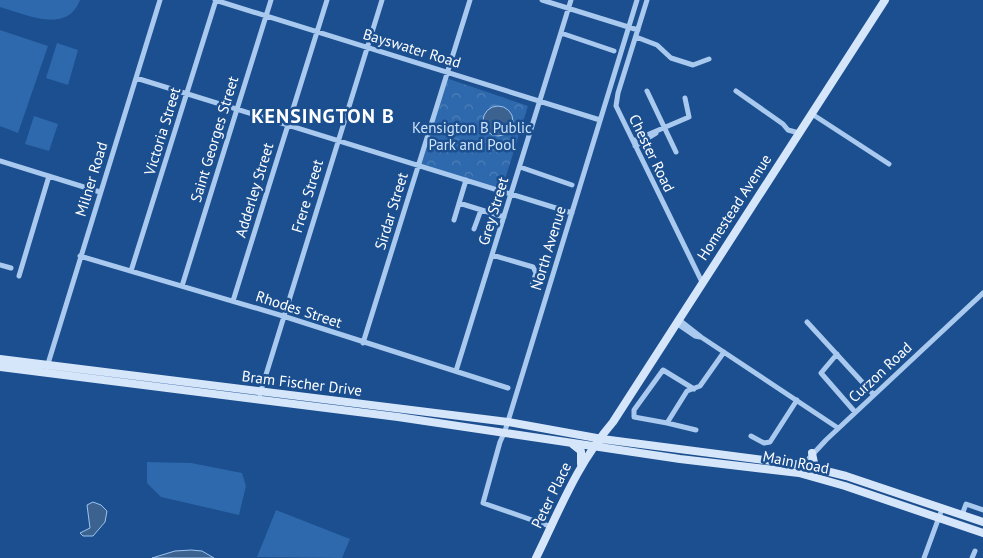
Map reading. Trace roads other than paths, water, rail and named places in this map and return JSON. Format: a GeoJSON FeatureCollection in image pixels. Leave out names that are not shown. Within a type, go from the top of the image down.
{"type":"FeatureCollection","features":[{"type":"Feature","properties":{"kind":"main road","name":"Homestead Avenue"},"geometry":{"type":"LineString","coordinates":[[598,442],[613,422],[796,132],[812,114],[885,0]]}},
{"type":"Feature","properties":{"kind":"main road","name":"Bram Fischer Drive"},"geometry":{"type":"LineString","coordinates":[[0,359],[47,370]]}},
{"type":"Feature","properties":{"kind":"main road","name":"Bram Fischer Drive"},"geometry":{"type":"LineString","coordinates":[[0,367],[47,370],[260,396],[508,422],[598,442]]}},
{"type":"Feature","properties":{"kind":"main road","name":"Bram Fischer Drive"},"geometry":{"type":"LineString","coordinates":[[260,396],[570,442],[598,442]]}},
{"type":"Feature","properties":{"kind":"main road"},"geometry":{"type":"LineString","coordinates":[[613,422],[614,432],[621,442]]}},
{"type":"Feature","properties":{"kind":"main road"},"geometry":{"type":"LineString","coordinates":[[570,442],[581,451],[581,464]]}},
{"type":"Feature","properties":{"kind":"main road","name":"Main Road"},"geometry":{"type":"LineString","coordinates":[[598,442],[621,442],[802,465],[983,522]]}},
{"type":"Feature","properties":{"kind":"main road","name":"Main Road"},"geometry":{"type":"LineString","coordinates":[[598,442],[799,473],[845,486],[983,533]]}},
{"type":"Feature","properties":{"kind":"main road","name":"Peter Place"},"geometry":{"type":"LineString","coordinates":[[537,558],[581,464],[598,442]]}},
{"type":"Feature","properties":{"kind":"main road","name":"Peter Place"},"geometry":{"type":"LineString","coordinates":[[551,527],[598,442]]}},
{"type":"Feature","properties":{"kind":"main road"},"geometry":{"type":"LineString","coordinates":[[812,453],[819,469]]}},
{"type":"Feature","properties":{"kind":"street","name":"Milner Road"},"geometry":{"type":"LineString","coordinates":[[47,370],[80,256],[160,0]]}},
{"type":"Feature","properties":{"kind":"street","name":"Bayswater Road"},"geometry":{"type":"LineString","coordinates":[[216,0],[600,120]]}},
{"type":"Feature","properties":{"kind":"street","name":"Victoria Street"},"geometry":{"type":"LineString","coordinates":[[131,271],[216,0]]}},
{"type":"Feature","properties":{"kind":"street","name":"Saint Georges Street"},"geometry":{"type":"LineString","coordinates":[[182,286],[271,0]]}},
{"type":"Feature","properties":{"kind":"street","name":"Adderley Street"},"geometry":{"type":"LineString","coordinates":[[233,301],[327,0]]}},
{"type":"Feature","properties":{"kind":"street","name":"Frere Street"},"geometry":{"type":"LineString","coordinates":[[260,396],[283,316],[382,0]]}},
{"type":"Feature","properties":{"kind":"street","name":"Sirdar Street"},"geometry":{"type":"LineString","coordinates":[[363,343],[470,0]]}},
{"type":"Feature","properties":{"kind":"street"},"geometry":{"type":"LineString","coordinates":[[542,0],[638,30]]}},
{"type":"Feature","properties":{"kind":"street","name":"Grey Street"},"geometry":{"type":"LineString","coordinates":[[456,371],[571,0]]}},
{"type":"Feature","properties":{"kind":"street","name":"North Avenue"},"geometry":{"type":"LineString","coordinates":[[551,527],[483,503],[500,442],[506,431],[637,0]]}},
{"type":"Feature","properties":{"kind":"street","name":"Chester Road"},"geometry":{"type":"LineString","coordinates":[[648,0],[616,102],[617,108],[702,282]]}},
{"type":"Feature","properties":{"kind":"street"},"geometry":{"type":"LineString","coordinates":[[561,32],[614,50]]}},
{"type":"Feature","properties":{"kind":"street"},"geometry":{"type":"LineString","coordinates":[[636,37],[657,45],[671,58],[693,65],[709,59]]}},
{"type":"Feature","properties":{"kind":"street"},"geometry":{"type":"LineString","coordinates":[[136,78],[572,213]]}},
{"type":"Feature","properties":{"kind":"street"},"geometry":{"type":"LineString","coordinates":[[647,91],[676,152]]}},
{"type":"Feature","properties":{"kind":"street"},"geometry":{"type":"LineString","coordinates":[[736,91],[783,124],[790,126],[796,132]]}},
{"type":"Feature","properties":{"kind":"street"},"geometry":{"type":"LineString","coordinates":[[634,144],[688,117],[685,98]]}},
{"type":"Feature","properties":{"kind":"street"},"geometry":{"type":"LineString","coordinates":[[812,114],[889,164]]}},
{"type":"Feature","properties":{"kind":"street"},"geometry":{"type":"LineString","coordinates":[[0,161],[100,192]]}},
{"type":"Feature","properties":{"kind":"street"},"geometry":{"type":"LineString","coordinates":[[520,167],[572,185]]}},
{"type":"Feature","properties":{"kind":"street"},"geometry":{"type":"LineString","coordinates":[[19,276],[49,176]]}},
{"type":"Feature","properties":{"kind":"street"},"geometry":{"type":"LineString","coordinates":[[454,220],[466,180]]}},
{"type":"Feature","properties":{"kind":"street"},"geometry":{"type":"LineString","coordinates":[[459,203],[504,217]]}},
{"type":"Feature","properties":{"kind":"street"},"geometry":{"type":"LineString","coordinates":[[474,229],[481,210]]}},
{"type":"Feature","properties":{"kind":"street"},"geometry":{"type":"LineString","coordinates":[[492,255],[534,267],[536,272],[532,284]]}},
{"type":"Feature","properties":{"kind":"street","name":"Rhodes Street"},"geometry":{"type":"LineString","coordinates":[[80,256],[283,316],[508,388]]}},
{"type":"Feature","properties":{"kind":"street"},"geometry":{"type":"LineString","coordinates":[[0,265],[11,268]]}},
{"type":"Feature","properties":{"kind":"street","name":"Curzon Road"},"geometry":{"type":"LineString","coordinates":[[799,473],[802,465],[812,453],[983,293]]}},
{"type":"Feature","properties":{"kind":"street"},"geometry":{"type":"LineString","coordinates":[[677,321],[839,427]]}},
{"type":"Feature","properties":{"kind":"street"},"geometry":{"type":"LineString","coordinates":[[807,322],[874,395]]}},
{"type":"Feature","properties":{"kind":"street"},"geometry":{"type":"LineString","coordinates":[[667,423],[687,391],[700,386],[724,352]]}},
{"type":"Feature","properties":{"kind":"street"},"geometry":{"type":"LineString","coordinates":[[837,354],[820,373],[855,412]]}},
{"type":"Feature","properties":{"kind":"street"},"geometry":{"type":"LineString","coordinates":[[694,388],[666,370],[661,371],[633,413],[637,419],[667,423],[696,430]]}},
{"type":"Feature","properties":{"kind":"street"},"geometry":{"type":"LineString","coordinates":[[751,436],[764,443],[770,442],[797,400]]}},
{"type":"Feature","properties":{"kind":"street"},"geometry":{"type":"LineString","coordinates":[[962,515],[966,504],[983,510]]}},
{"type":"Feature","properties":{"kind":"street"},"geometry":{"type":"LineString","coordinates":[[924,558],[942,509]]}},
{"type":"Feature","properties":{"kind":"street"},"geometry":{"type":"LineString","coordinates":[[972,558],[975,551]]}},
{"type":"Feature","properties":{"kind":"district","name":"KENSINGTON B"},"geometry":{"type":"Point","coordinates":[323,116]}},
{"type":"Feature","properties":{"kind":"park label","name":"Kensigton B Public Park and Pool"},"geometry":{"type":"Point","coordinates":[472,136]}}]}
